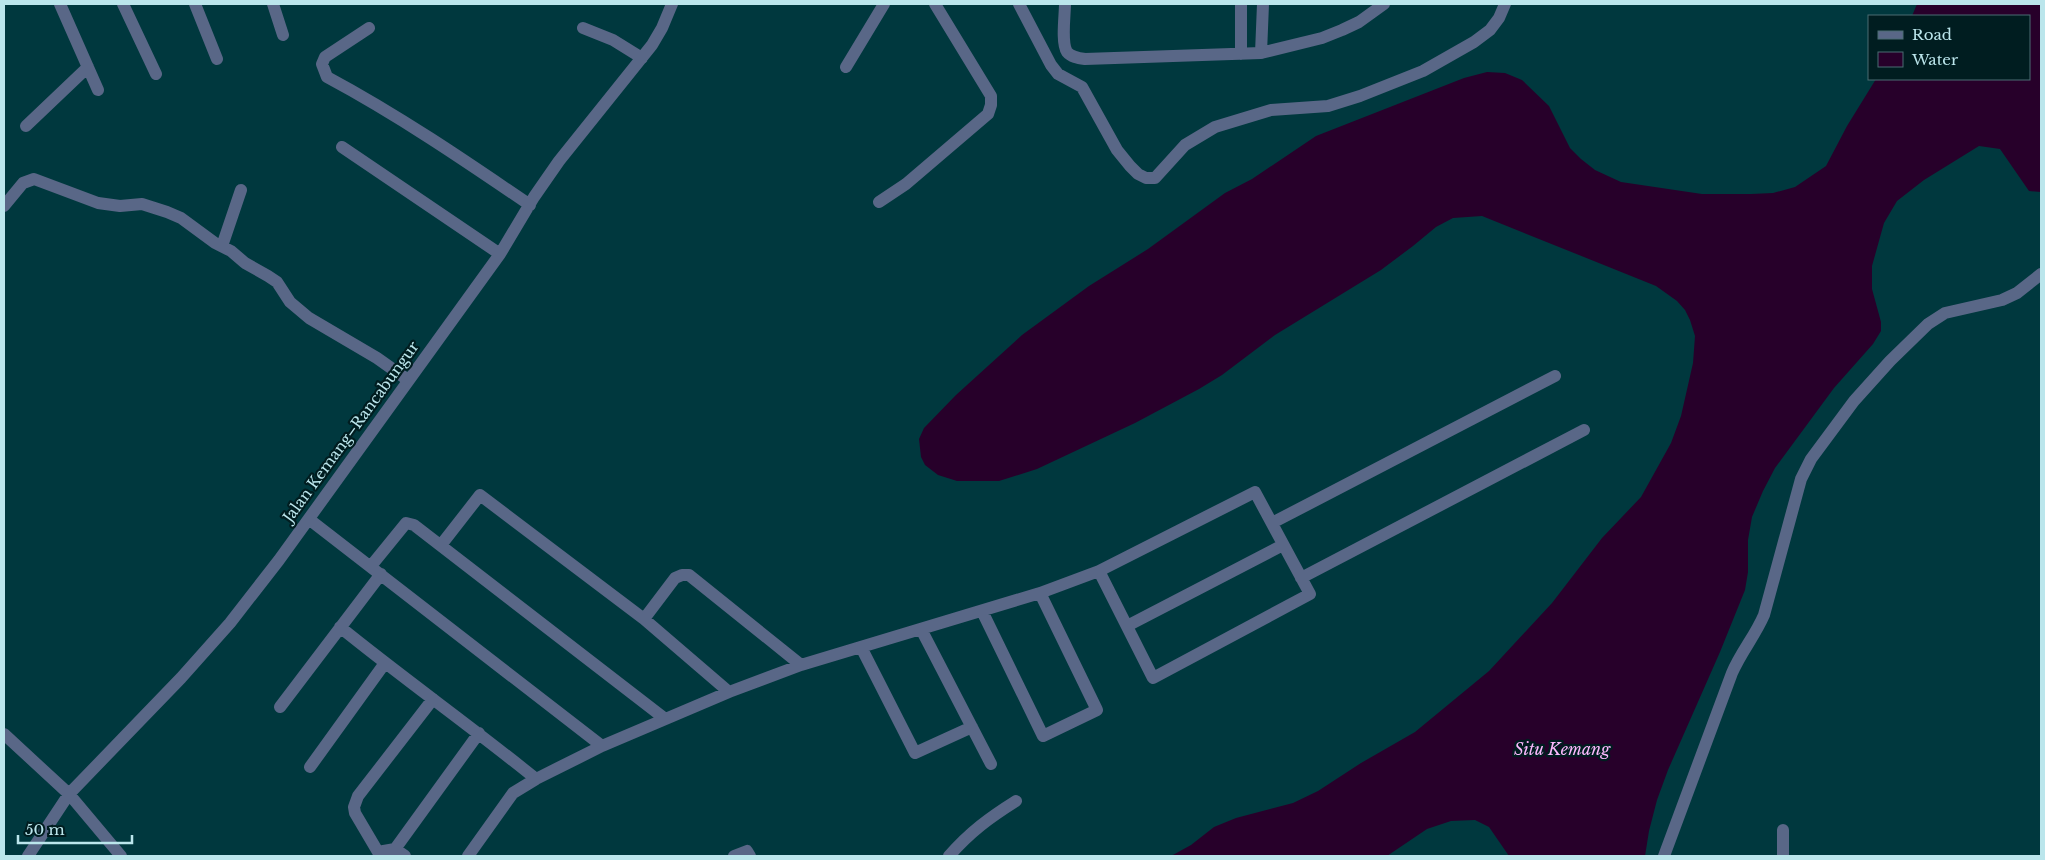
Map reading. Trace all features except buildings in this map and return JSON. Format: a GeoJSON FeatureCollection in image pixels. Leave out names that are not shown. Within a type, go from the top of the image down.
{"type":"FeatureCollection","features":[{"type":"Feature","properties":{"kind":"street"},"geometry":{"type":"LineString","coordinates":[[60,4],[98,90]]}},
{"type":"Feature","properties":{"kind":"street"},"geometry":{"type":"LineString","coordinates":[[124,4],[156,74]]}},
{"type":"Feature","properties":{"kind":"street"},"geometry":{"type":"LineString","coordinates":[[195,4],[217,59]]}},
{"type":"Feature","properties":{"kind":"street"},"geometry":{"type":"LineString","coordinates":[[273,4],[283,35]]}},
{"type":"Feature","properties":{"kind":"street","name":"Jalan Kemang–Rancabungur"},"geometry":{"type":"LineString","coordinates":[[28,856],[69,794],[182,678],[224,630],[310,520],[408,380],[500,254],[534,197],[559,161],[642,58],[662,28],[672,4]]}},
{"type":"Feature","properties":{"kind":"street"},"geometry":{"type":"LineString","coordinates":[[846,67],[884,4]]}},
{"type":"Feature","properties":{"kind":"street"},"geometry":{"type":"LineString","coordinates":[[878,202],[906,184],[988,114],[992,105],[991,96],[935,4]]}},
{"type":"Feature","properties":{"kind":"street"},"geometry":{"type":"LineString","coordinates":[[1019,4],[1050,65],[1058,74],[1082,87],[1117,150],[1138,174],[1146,178],[1155,178],[1185,145],[1215,127],[1271,110],[1328,106],[1423,71],[1474,42],[1490,30],[1499,18],[1505,4]]}},
{"type":"Feature","properties":{"kind":"street"},"geometry":{"type":"LineString","coordinates":[[1065,4],[1064,45],[1072,57],[1085,59],[1261,53],[1322,38],[1360,22],[1384,4]]}},
{"type":"Feature","properties":{"kind":"street"},"geometry":{"type":"LineString","coordinates":[[1240,4],[1241,54]]}},
{"type":"Feature","properties":{"kind":"street"},"geometry":{"type":"LineString","coordinates":[[1261,53],[1263,4]]}},
{"type":"Feature","properties":{"kind":"street"},"geometry":{"type":"LineString","coordinates":[[369,28],[325,56],[322,64],[327,77],[374,102],[450,150],[530,205]]}},
{"type":"Feature","properties":{"kind":"street"},"geometry":{"type":"LineString","coordinates":[[583,28],[613,40],[642,58]]}},
{"type":"Feature","properties":{"kind":"street"},"geometry":{"type":"LineString","coordinates":[[26,126],[88,67]]}},
{"type":"Feature","properties":{"kind":"street"},"geometry":{"type":"LineString","coordinates":[[342,147],[500,254]]}},
{"type":"Feature","properties":{"kind":"street"},"geometry":{"type":"LineString","coordinates":[[4,206],[23,183],[34,179],[98,203],[120,206],[135,204],[157,208],[181,218],[277,282],[290,302],[309,318],[377,358],[408,380]]}},
{"type":"Feature","properties":{"kind":"street"},"geometry":{"type":"LineString","coordinates":[[222,246],[241,190]]}},
{"type":"Feature","properties":{"kind":"street"},"geometry":{"type":"LineString","coordinates":[[1664,856],[1732,673],[1757,632],[1764,615],[1801,479],[1811,458],[1854,401],[1890,361],[1928,324],[1945,313],[2002,300],[2017,293],[2041,274]]}},
{"type":"Feature","properties":{"kind":"street"},"geometry":{"type":"LineString","coordinates":[[1272,523],[1555,376]]}},
{"type":"Feature","properties":{"kind":"street"},"geometry":{"type":"LineString","coordinates":[[1301,578],[1584,430]]}},
{"type":"Feature","properties":{"kind":"street"},"geometry":{"type":"LineString","coordinates":[[468,856],[513,794],[536,779],[602,746],[664,718],[801,665],[1040,593],[1099,570],[1254,492],[1310,594],[1154,678],[1099,570]]}},
{"type":"Feature","properties":{"kind":"street"},"geometry":{"type":"LineString","coordinates":[[442,545],[480,495],[644,618],[728,692]]}},
{"type":"Feature","properties":{"kind":"street"},"geometry":{"type":"LineString","coordinates":[[310,520],[602,746]]}},
{"type":"Feature","properties":{"kind":"street"},"geometry":{"type":"LineString","coordinates":[[280,707],[340,627],[406,523],[422,529],[664,718]]}},
{"type":"Feature","properties":{"kind":"street"},"geometry":{"type":"LineString","coordinates":[[1127,626],[1283,545]]}},
{"type":"Feature","properties":{"kind":"street"},"geometry":{"type":"LineString","coordinates":[[644,618],[675,578],[682,575],[690,575],[801,665]]}},
{"type":"Feature","properties":{"kind":"street"},"geometry":{"type":"LineString","coordinates":[[982,611],[1043,736],[1097,710],[1040,593]]}},
{"type":"Feature","properties":{"kind":"street"},"geometry":{"type":"LineString","coordinates":[[340,627],[536,779]]}},
{"type":"Feature","properties":{"kind":"street"},"geometry":{"type":"LineString","coordinates":[[921,629],[991,764]]}},
{"type":"Feature","properties":{"kind":"street"},"geometry":{"type":"LineString","coordinates":[[861,647],[915,754],[972,727]]}},
{"type":"Feature","properties":{"kind":"street"},"geometry":{"type":"LineString","coordinates":[[310,767],[385,663]]}},
{"type":"Feature","properties":{"kind":"street"},"geometry":{"type":"LineString","coordinates":[[433,699],[358,796],[354,807],[378,852],[400,853],[479,733]]}},
{"type":"Feature","properties":{"kind":"street"},"geometry":{"type":"LineString","coordinates":[[4,734],[69,794],[121,856]]}},
{"type":"Feature","properties":{"kind":"street"},"geometry":{"type":"LineString","coordinates":[[949,856],[966,836],[986,819],[1016,801]]}},
{"type":"Feature","properties":{"kind":"street"},"geometry":{"type":"LineString","coordinates":[[1782,830],[1783,856]]}},
{"type":"Feature","properties":{"kind":"street"},"geometry":{"type":"LineString","coordinates":[[734,856],[745,851],[750,856]]}},
{"type":"Feature","properties":{"kind":"water","name":"Situ Kemang"},"geometry":{"type":"Polygon","coordinates":[[[1917,4],[2041,4],[2041,192],[2029,191],[2000,149],[1979,146],[1924,180],[1897,201],[1884,223],[1872,266],[1872,289],[1881,322],[1881,331],[1873,344],[1834,388],[1775,468],[1763,491],[1752,517],[1748,540],[1748,572],[1745,590],[1668,770],[1657,800],[1645,856],[1509,856],[1489,827],[1475,820],[1451,821],[1427,829],[1387,856],[1171,856],[1191,845],[1214,827],[1236,818],[1293,803],[1318,791],[1361,763],[1415,732],[1489,671],[1552,603],[1602,538],[1641,497],[1671,443],[1681,416],[1693,363],[1695,336],[1685,310],[1677,301],[1656,286],[1482,216],[1453,218],[1436,227],[1381,270],[1275,335],[1222,375],[1199,389],[1135,423],[1037,469],[999,481],[957,481],[938,475],[925,465],[921,457],[919,439],[924,428],[956,395],[1022,335],[1089,286],[1148,249],[1225,193],[1252,179],[1316,136],[1464,78],[1487,72],[1505,73],[1522,80],[1549,106],[1570,148],[1595,170],[1621,182],[1702,194],[1773,193],[1795,187],[1826,166],[1847,126],[1875,80],[2030,80],[2030,15],[1912,15],[1917,4]]]}}]}
